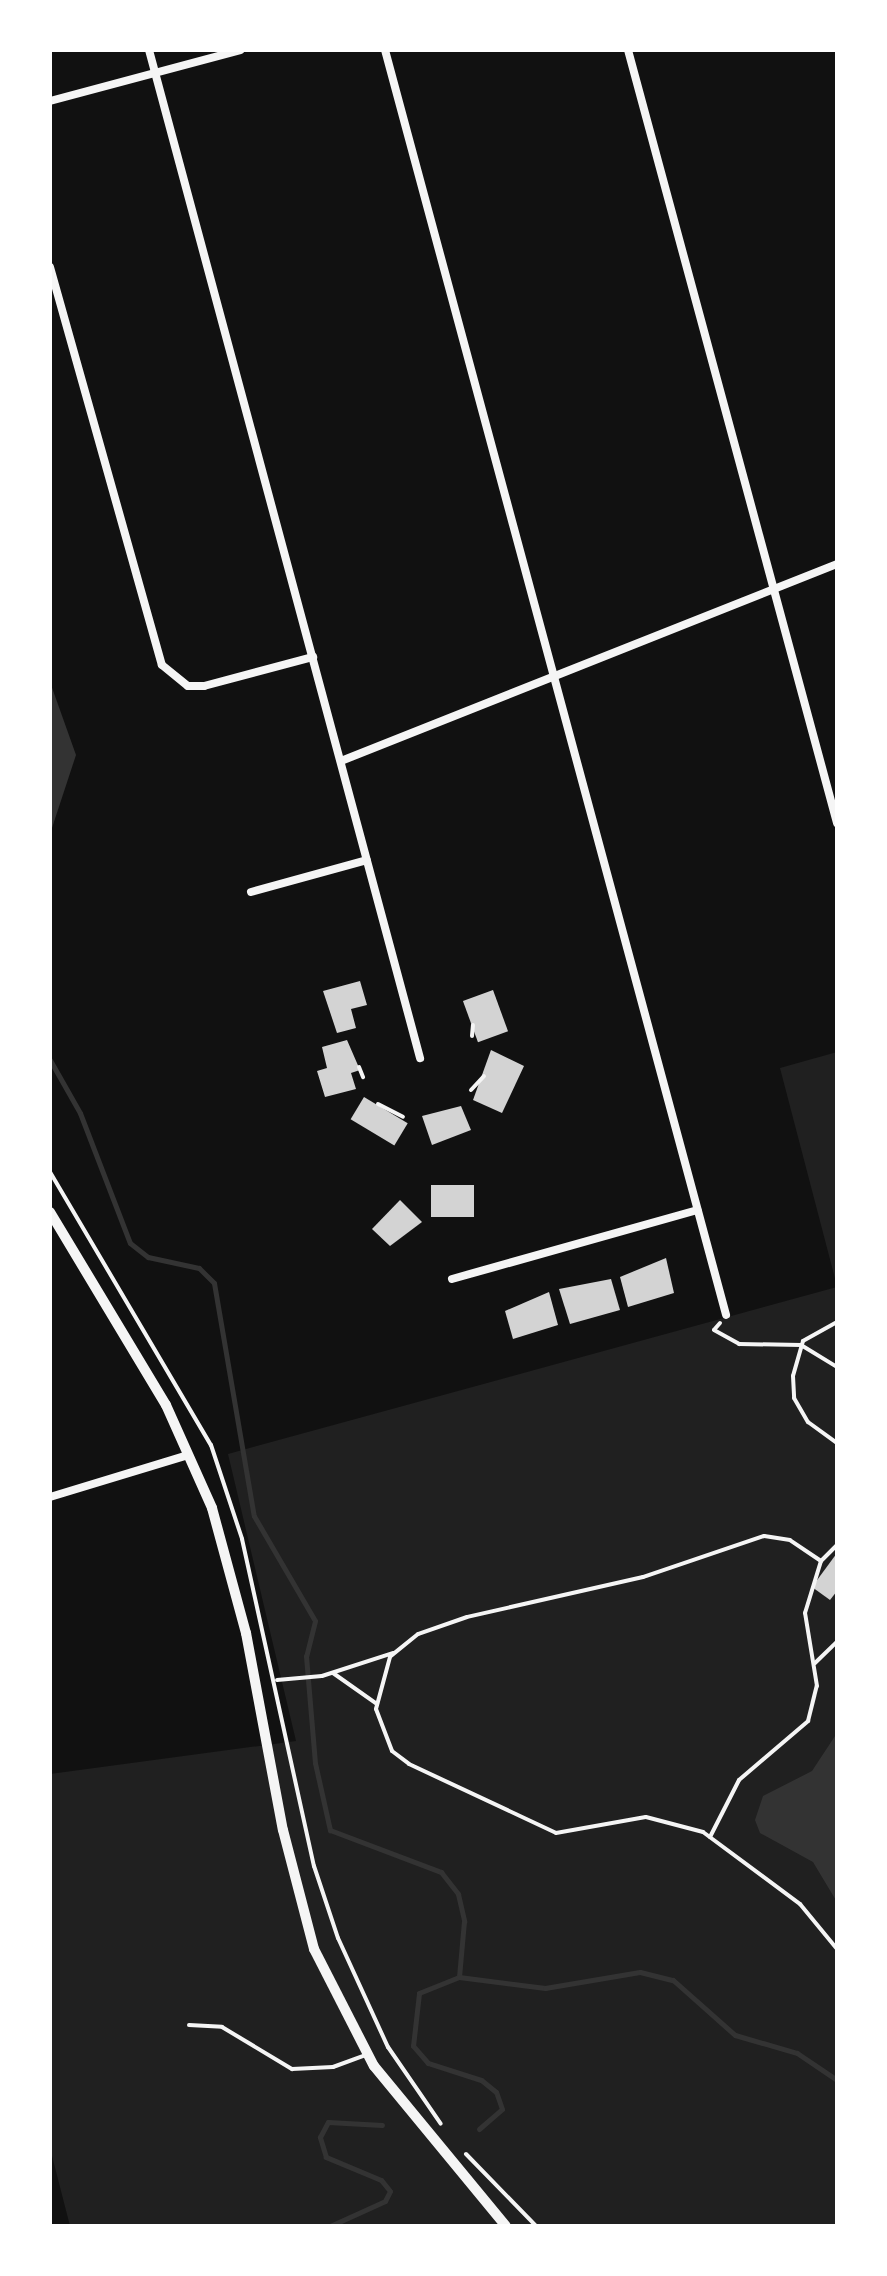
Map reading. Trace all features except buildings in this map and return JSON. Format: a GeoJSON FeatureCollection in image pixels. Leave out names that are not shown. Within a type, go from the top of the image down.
{"type":"FeatureCollection","features":[{"type":"Feature","properties":{"kind":"main road"},"geometry":{"type":"LineString","coordinates":[[50,1212],[166,1405],[229,1560],[314,1949],[368,2055],[479,2200],[506,2226]]}},
{"type":"Feature","properties":{"kind":"street"},"geometry":{"type":"LineString","coordinates":[[150,50],[420,1058]]}},
{"type":"Feature","properties":{"kind":"street"},"geometry":{"type":"LineString","coordinates":[[50,101],[240,50]]}},
{"type":"Feature","properties":{"kind":"street"},"geometry":{"type":"LineString","coordinates":[[386,50],[726,1315]]}},
{"type":"Feature","properties":{"kind":"street"},"geometry":{"type":"LineString","coordinates":[[628,50],[837,823]]}},
{"type":"Feature","properties":{"kind":"street"},"geometry":{"type":"LineString","coordinates":[[50,267],[162,665],[188,686],[204,686],[313,656]]}},
{"type":"Feature","properties":{"kind":"street"},"geometry":{"type":"LineString","coordinates":[[341,761],[837,564]]}},
{"type":"Feature","properties":{"kind":"street"},"geometry":{"type":"LineString","coordinates":[[251,892],[367,860]]}},
{"type":"Feature","properties":{"kind":"street"},"geometry":{"type":"LineString","coordinates":[[452,1279],[697,1210]]}},
{"type":"Feature","properties":{"kind":"street"},"geometry":{"type":"LineString","coordinates":[[50,1498],[188,1455]]}},
{"type":"Feature","properties":{"kind":"lane"},"geometry":{"type":"LineString","coordinates":[[189,2025],[222,2027],[292,2069],[333,2067],[368,2055]]}},
{"type":"Feature","properties":{"kind":"path"},"geometry":{"type":"LineString","coordinates":[[472,1036],[473,1025]]}},
{"type":"Feature","properties":{"kind":"path"},"geometry":{"type":"LineString","coordinates":[[360,1066],[363,1077]]}},
{"type":"Feature","properties":{"kind":"path"},"geometry":{"type":"LineString","coordinates":[[471,1090],[484,1076]]}},
{"type":"Feature","properties":{"kind":"path"},"geometry":{"type":"LineString","coordinates":[[378,1104],[403,1117]]}},
{"type":"Feature","properties":{"kind":"path"},"geometry":{"type":"LineString","coordinates":[[50,1172],[211,1444],[277,1680],[314,1866],[338,1938],[388,2047],[448,2134]]}},
{"type":"Feature","properties":{"kind":"path"},"geometry":{"type":"LineString","coordinates":[[726,1315],[714,1330],[739,1344],[801,1345],[837,1367]]}},
{"type":"Feature","properties":{"kind":"path"},"geometry":{"type":"LineString","coordinates":[[837,1322],[822,1325],[801,1345],[794,1398],[808,1422],[837,1444]]}},
{"type":"Feature","properties":{"kind":"path"},"geometry":{"type":"LineString","coordinates":[[277,1680],[334,1673],[397,1651],[418,1634],[467,1617],[643,1577],[764,1536],[790,1540],[821,1561]]}},
{"type":"Feature","properties":{"kind":"path"},"geometry":{"type":"LineString","coordinates":[[710,1836],[739,1780],[808,1721],[814,1663],[805,1614],[821,1561],[837,1546]]}},
{"type":"Feature","properties":{"kind":"path"},"geometry":{"type":"LineString","coordinates":[[814,1663],[837,1642]]}},
{"type":"Feature","properties":{"kind":"path"},"geometry":{"type":"LineString","coordinates":[[377,1704],[397,1651]]}},
{"type":"Feature","properties":{"kind":"path"},"geometry":{"type":"LineString","coordinates":[[334,1673],[377,1704],[392,1752],[409,1764],[556,1833],[646,1817],[710,1836],[800,1904],[837,1950]]}},
{"type":"Feature","properties":{"kind":"path"},"geometry":{"type":"LineString","coordinates":[[460,2146],[536,2226]]}},
{"type":"Feature","properties":{"kind":"shaded area"},"geometry":{"type":"Polygon","coordinates":[[[50,682],[76,755],[50,834],[50,682]]]}},
{"type":"Feature","properties":{"kind":"shaded area"},"geometry":{"type":"Polygon","coordinates":[[[837,1052],[837,1286],[780,1068],[837,1052]]]}},
{"type":"Feature","properties":{"kind":"shaded area"},"geometry":{"type":"Polygon","coordinates":[[[837,1287],[837,2226],[70,2226],[50,2148],[50,1774],[296,1741],[228,1454],[837,1287]]]}},
{"type":"Feature","properties":{"kind":"shaded area"},"geometry":{"type":"Polygon","coordinates":[[[837,1733],[837,1902],[813,1862],[760,1833],[755,1820],[763,1796],[812,1771],[837,1733]]]}},
{"type":"Feature","properties":{"kind":"waterway"},"geometry":{"type":"LineString","coordinates":[[50,1060],[80,1113],[130,1243],[148,1257],[199,1268],[214,1283],[254,1516],[315,1621],[306,1656],[315,1763],[330,1830],[441,1872],[458,1894],[464,1921],[459,1977]]}},
{"type":"Feature","properties":{"kind":"waterway"},"geometry":{"type":"LineString","coordinates":[[479,2129],[502,2109],[496,2092],[481,2080],[428,2063],[413,2046],[419,1993],[459,1977],[545,1988],[640,1972],[673,1980],[735,2035],[797,2053],[837,2080]]}},
{"type":"Feature","properties":{"kind":"waterway"},"geometry":{"type":"LineString","coordinates":[[330,2226],[385,2201],[390,2191],[381,2180],[326,2157],[320,2137],[328,2122],[382,2125]]}}]}
